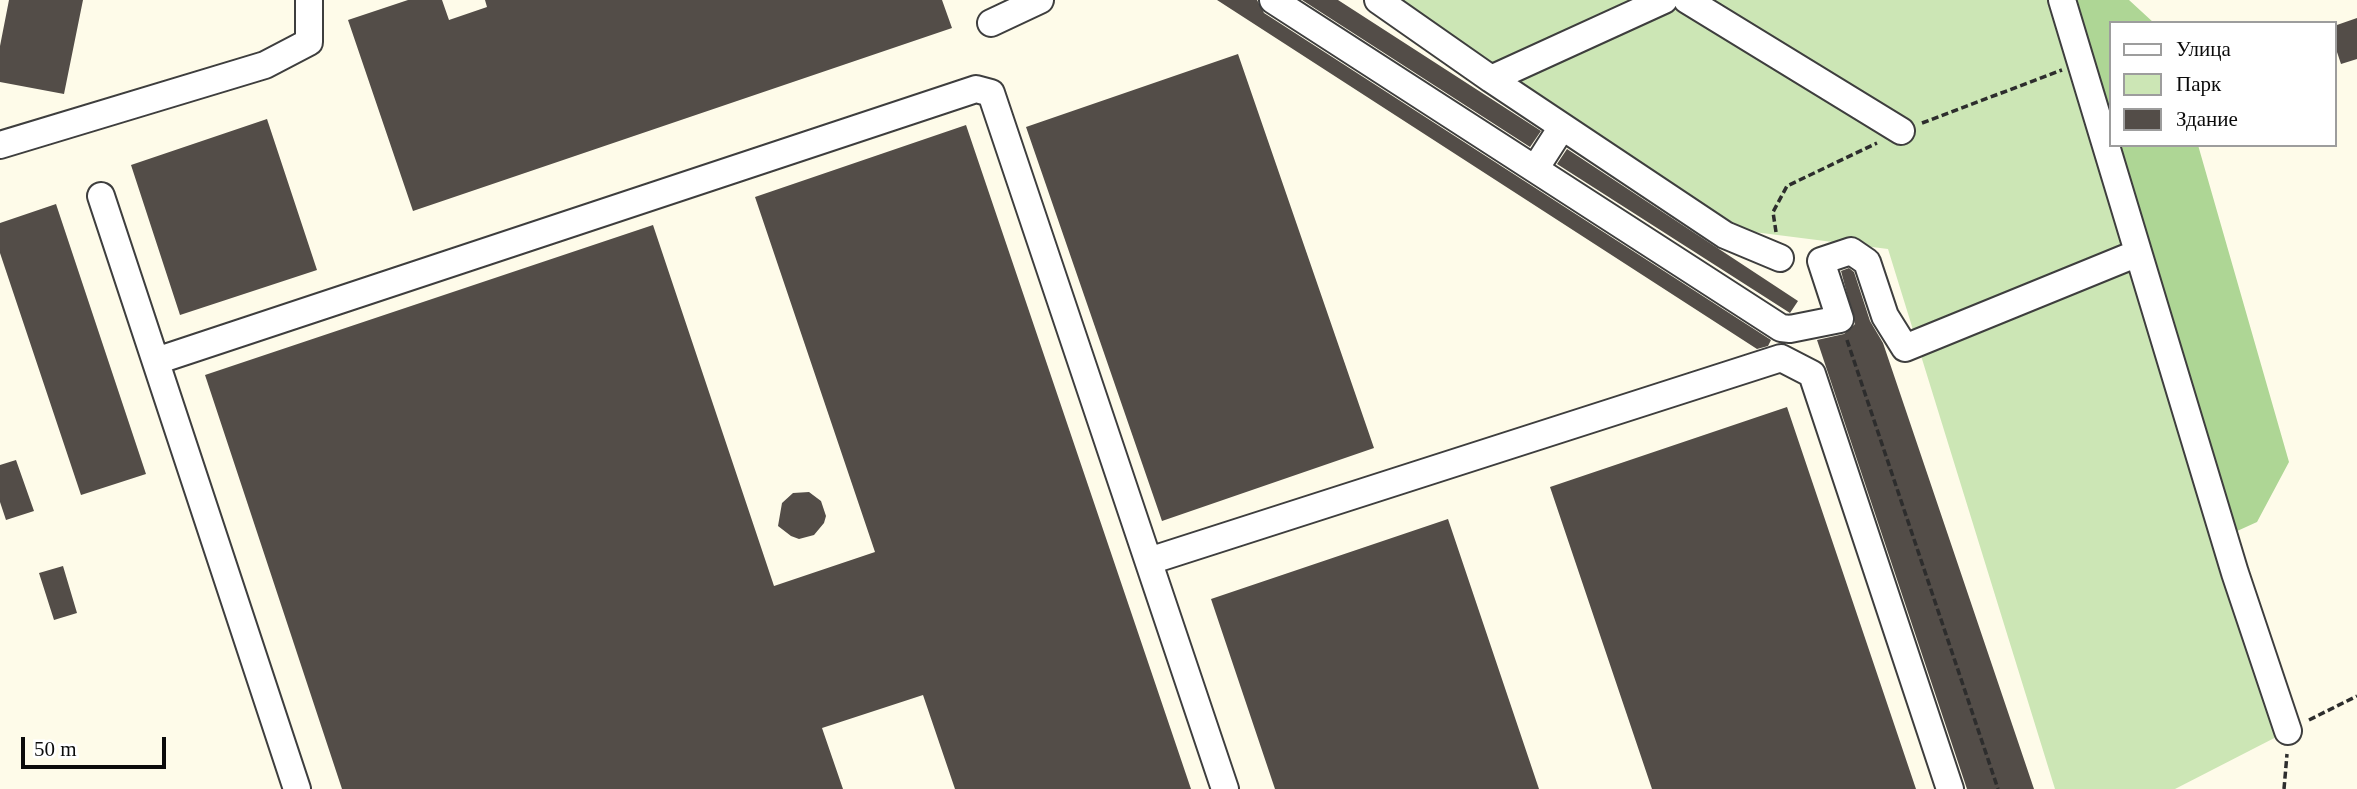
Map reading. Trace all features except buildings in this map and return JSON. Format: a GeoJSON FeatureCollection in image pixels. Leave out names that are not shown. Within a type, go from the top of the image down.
{"type":"FeatureCollection","features":[{"type":"Feature","properties":{"kind":"lane"},"geometry":{"type":"LineString","coordinates":[[0,145],[265,65],[309,42],[309,0]]}},
{"type":"Feature","properties":{"kind":"lane"},"geometry":{"type":"LineString","coordinates":[[991,23],[1041,0]]}},
{"type":"Feature","properties":{"kind":"lane"},"geometry":{"type":"LineString","coordinates":[[1273,0],[1780,328],[1790,329],[1840,319],[1821,261],[1851,251],[1867,262],[1885,316],[1905,348],[2138,253]]}},
{"type":"Feature","properties":{"kind":"lane"},"geometry":{"type":"LineString","coordinates":[[1378,0],[1725,235],[1780,258]]}},
{"type":"Feature","properties":{"kind":"lane"},"geometry":{"type":"LineString","coordinates":[[1491,79],[1664,0]]}},
{"type":"Feature","properties":{"kind":"lane"},"geometry":{"type":"LineString","coordinates":[[1687,0],[1901,131]]}},
{"type":"Feature","properties":{"kind":"lane"},"geometry":{"type":"LineString","coordinates":[[2062,0],[2235,573],[2288,731]]}},
{"type":"Feature","properties":{"kind":"lane"},"geometry":{"type":"LineString","coordinates":[[156,361],[976,89],[991,93],[1225,789]]}},
{"type":"Feature","properties":{"kind":"lane"},"geometry":{"type":"LineString","coordinates":[[1535,169],[1562,127]]}},
{"type":"Feature","properties":{"kind":"lane"},"geometry":{"type":"LineString","coordinates":[[101,196],[293,788]]}},
{"type":"Feature","properties":{"kind":"lane"},"geometry":{"type":"LineString","coordinates":[[1149,561],[1781,358],[1812,374],[1950,789]]}},
{"type":"Feature","properties":{"kind":"green space"},"geometry":{"type":"Polygon","coordinates":[[[1386,0],[2062,0],[2288,731],[2175,789],[2055,789],[1888,249],[1746,231],[1386,0]]]}},
{"type":"Feature","properties":{"kind":"green space"},"geometry":{"type":"Polygon","coordinates":[[[2062,0],[2129,0],[2152,21],[2108,21],[2108,147],[2199,147],[2289,462],[2257,522],[2224,537],[2062,0]]]}}]}
